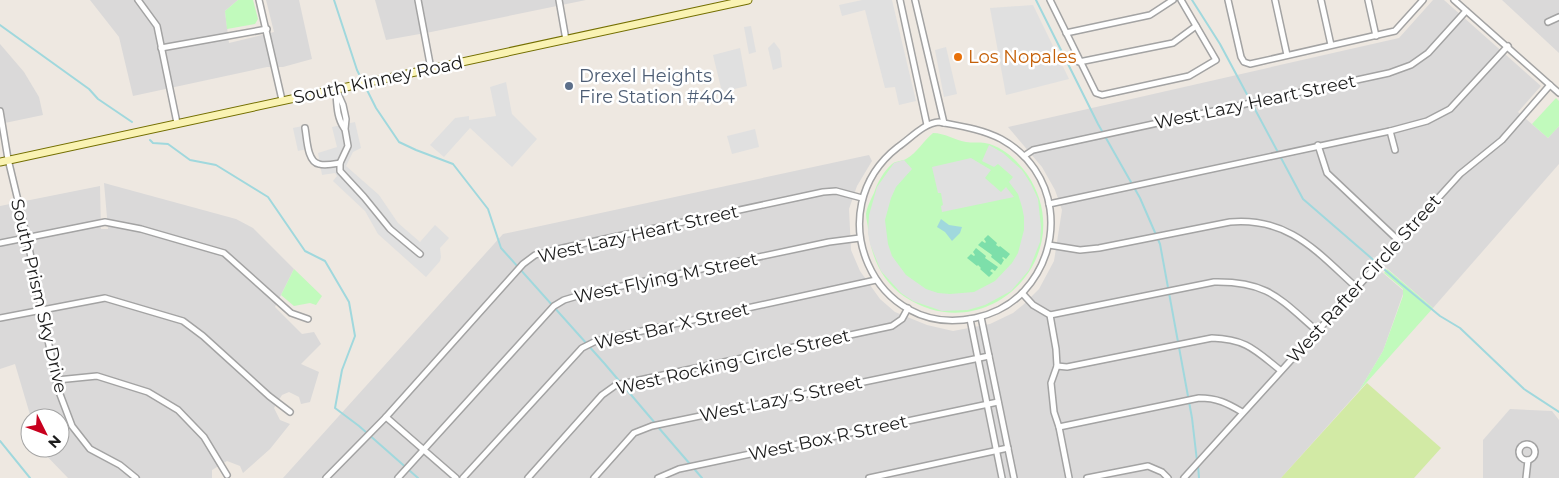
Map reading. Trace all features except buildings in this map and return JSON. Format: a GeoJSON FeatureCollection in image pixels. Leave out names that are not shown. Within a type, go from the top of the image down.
{"type":"FeatureCollection","features":[{"type":"Feature","properties":{"kind":"main road","name":"South Kinney Road"},"geometry":{"type":"LineString","coordinates":[[0,161],[748,0]]}},
{"type":"Feature","properties":{"kind":"street"},"geometry":{"type":"LineString","coordinates":[[138,0],[157,26],[177,123]]}},
{"type":"Feature","properties":{"kind":"street"},"geometry":{"type":"LineString","coordinates":[[260,0],[282,100]]}},
{"type":"Feature","properties":{"kind":"street"},"geometry":{"type":"LineString","coordinates":[[418,0],[431,69]]}},
{"type":"Feature","properties":{"kind":"street"},"geometry":{"type":"LineString","coordinates":[[559,0],[566,40]]}},
{"type":"Feature","properties":{"kind":"street"},"geometry":{"type":"LineString","coordinates":[[900,0],[927,125]]}},
{"type":"Feature","properties":{"kind":"street"},"geometry":{"type":"LineString","coordinates":[[915,0],[944,123]]}},
{"type":"Feature","properties":{"kind":"street"},"geometry":{"type":"LineString","coordinates":[[1050,0],[1079,62],[1096,93],[1102,95],[1189,76],[1216,60],[1181,0]]}},
{"type":"Feature","properties":{"kind":"street"},"geometry":{"type":"LineString","coordinates":[[1066,33],[1150,15],[1174,0]]}},
{"type":"Feature","properties":{"kind":"street"},"geometry":{"type":"LineString","coordinates":[[1228,0],[1241,57],[1244,62],[1250,64],[1395,31],[1423,0]]}},
{"type":"Feature","properties":{"kind":"street"},"geometry":{"type":"LineString","coordinates":[[1275,0],[1287,55]]}},
{"type":"Feature","properties":{"kind":"street"},"geometry":{"type":"LineString","coordinates":[[1321,0],[1331,45]]}},
{"type":"Feature","properties":{"kind":"street"},"geometry":{"type":"LineString","coordinates":[[1368,0],[1376,36]]}},
{"type":"Feature","properties":{"kind":"street"},"geometry":{"type":"LineString","coordinates":[[1454,0],[1559,93]]}},
{"type":"Feature","properties":{"kind":"street","name":"West Lazy Heart Street"},"geometry":{"type":"LineString","coordinates":[[1024,156],[1033,150],[1389,73],[1411,65],[1428,53],[1466,11]]}},
{"type":"Feature","properties":{"kind":"street"},"geometry":{"type":"LineString","coordinates":[[1548,22],[1559,17]]}},
{"type":"Feature","properties":{"kind":"street"},"geometry":{"type":"LineString","coordinates":[[1079,62],[1173,43],[1196,26]]}},
{"type":"Feature","properties":{"kind":"street"},"geometry":{"type":"LineString","coordinates":[[161,48],[267,29]]}},
{"type":"Feature","properties":{"kind":"street"},"geometry":{"type":"LineString","coordinates":[[1049,204],[1390,131],[1427,121],[1450,109],[1508,46]]}},
{"type":"Feature","properties":{"kind":"street","name":"West Rafter Circle Street"},"geometry":{"type":"LineString","coordinates":[[1184,478],[1316,330],[1460,174],[1502,140],[1550,85]]}},
{"type":"Feature","properties":{"kind":"street"},"geometry":{"type":"LineString","coordinates":[[336,89],[338,115],[345,129],[348,146],[340,163],[340,171],[390,229],[420,254]]}},
{"type":"Feature","properties":{"kind":"street","name":"South Prism Sky Drive"},"geometry":{"type":"LineString","coordinates":[[0,111],[8,159],[27,238],[56,380],[72,426],[90,449],[120,465],[136,478]]}},
{"type":"Feature","properties":{"kind":"street"},"geometry":{"type":"LineString","coordinates":[[930,122],[944,123],[987,133],[1013,147],[1024,156],[1036,170],[1044,186],[1051,217],[1049,245],[1039,271],[1022,293],[1003,308],[970,319],[941,320],[921,314],[896,301],[876,280],[865,260],[860,238],[859,218],[862,198],[872,175],[888,155],[930,122]]}},
{"type":"Feature","properties":{"kind":"street"},"geometry":{"type":"LineString","coordinates":[[305,128],[311,159],[320,165],[340,163]]}},
{"type":"Feature","properties":{"kind":"street"},"geometry":{"type":"LineString","coordinates":[[1390,131],[1395,150]]}},
{"type":"Feature","properties":{"kind":"street"},"geometry":{"type":"LineString","coordinates":[[1318,146],[1327,173],[1400,241]]}},
{"type":"Feature","properties":{"kind":"street","name":"West Lazy Heart Street"},"geometry":{"type":"LineString","coordinates":[[326,478],[386,417],[522,264],[535,255],[823,192],[836,191],[862,198]]}},
{"type":"Feature","properties":{"kind":"street"},"geometry":{"type":"LineString","coordinates":[[1049,245],[1080,250],[1099,248],[1248,220],[1269,225],[1295,235],[1356,287]]}},
{"type":"Feature","properties":{"kind":"street"},"geometry":{"type":"LineString","coordinates":[[0,243],[105,222],[142,229],[224,253],[291,314],[308,319]]}},
{"type":"Feature","properties":{"kind":"street","name":"West Flying M Street"},"geometry":{"type":"LineString","coordinates":[[398,478],[554,306],[564,300],[584,294],[829,242],[860,238]]}},
{"type":"Feature","properties":{"kind":"street","name":"West Bar X Street"},"geometry":{"type":"LineString","coordinates":[[464,478],[582,348],[596,341],[876,280]]}},
{"type":"Feature","properties":{"kind":"street"},"geometry":{"type":"LineString","coordinates":[[1022,293],[1033,305],[1050,315],[1214,282],[1236,281],[1260,287],[1280,299],[1316,330]]}},
{"type":"Feature","properties":{"kind":"street"},"geometry":{"type":"LineString","coordinates":[[0,318],[105,298],[182,320],[204,336],[290,412]]}},
{"type":"Feature","properties":{"kind":"street","name":"West Rocking Circle Street"},"geometry":{"type":"LineString","coordinates":[[528,478],[602,395],[616,385],[892,326],[902,318],[908,308]]}},
{"type":"Feature","properties":{"kind":"street"},"geometry":{"type":"LineString","coordinates":[[1050,315],[1056,349],[1056,366],[1051,383],[1054,412],[1059,427],[1069,478]]}},
{"type":"Feature","properties":{"kind":"street"},"geometry":{"type":"LineString","coordinates":[[980,317],[1014,478]]}},
{"type":"Feature","properties":{"kind":"street"},"geometry":{"type":"LineString","coordinates":[[970,319],[1002,478]]}},
{"type":"Feature","properties":{"kind":"street"},"geometry":{"type":"LineString","coordinates":[[1056,366],[1067,367],[1212,338],[1229,338],[1248,345],[1280,370]]}},
{"type":"Feature","properties":{"kind":"street","name":"West Lazy S Street"},"geometry":{"type":"LineString","coordinates":[[594,478],[634,433],[652,426],[989,356]]}},
{"type":"Feature","properties":{"kind":"street"},"geometry":{"type":"LineString","coordinates":[[56,380],[97,376],[148,392],[178,410],[204,437],[227,475]]}},
{"type":"Feature","properties":{"kind":"street"},"geometry":{"type":"LineString","coordinates":[[1059,427],[1199,398],[1214,398],[1228,403],[1242,412]]}},
{"type":"Feature","properties":{"kind":"street","name":"West Box R Street"},"geometry":{"type":"LineString","coordinates":[[658,478],[679,469],[998,402]]}},
{"type":"Feature","properties":{"kind":"street"},"geometry":{"type":"LineString","coordinates":[[386,417],[456,478]]}},
{"type":"Feature","properties":{"kind":"street"},"geometry":{"type":"LineString","coordinates":[[869,478],[1008,448]]}},
{"type":"Feature","properties":{"kind":"street"},"geometry":{"type":"LineString","coordinates":[[1526,478],[1528,460]]}},
{"type":"Feature","properties":{"kind":"street"},"geometry":{"type":"LineString","coordinates":[[1087,478],[1148,466],[1162,472],[1168,478]]}},
{"type":"Feature","properties":{"kind":"shaded area"},"geometry":{"type":"Polygon","coordinates":[[[90,0],[238,0],[225,11],[229,43],[274,32],[266,0],[299,0],[312,59],[283,67],[267,67],[133,96],[119,37],[90,0]]]}},
{"type":"Feature","properties":{"kind":"shaded area"},"geometry":{"type":"Polygon","coordinates":[[[375,0],[586,0],[386,40],[375,0]]]}},
{"type":"Feature","properties":{"kind":"shaded area"},"geometry":{"type":"Polygon","coordinates":[[[862,0],[892,0],[916,101],[899,105],[895,87],[885,88],[865,10],[842,16],[839,5],[862,0]]]}},
{"type":"Feature","properties":{"kind":"shaded area"},"geometry":{"type":"Polygon","coordinates":[[[1433,0],[1444,0],[1541,86],[1518,112],[1548,138],[1559,126],[1559,164],[1433,308],[1374,257],[1369,261],[1404,291],[1383,351],[1359,391],[1281,478],[283,478],[503,234],[869,155],[872,161],[857,186],[849,209],[851,250],[860,271],[880,299],[895,312],[927,325],[953,331],[990,324],[1013,313],[1039,289],[1054,261],[1062,210],[1055,190],[1042,167],[1008,127],[1399,38],[1433,0]]]}},
{"type":"Feature","properties":{"kind":"shaded area"},"geometry":{"type":"Polygon","coordinates":[[[1502,0],[1559,0],[1559,53],[1502,0]]]}},
{"type":"Feature","properties":{"kind":"shaded area"},"geometry":{"type":"Polygon","coordinates":[[[1033,5],[1069,79],[1006,95],[990,8],[1033,5]]]}},
{"type":"Feature","properties":{"kind":"shaded area"},"geometry":{"type":"Polygon","coordinates":[[[751,26],[756,52],[749,54],[744,27],[751,26]]]}},
{"type":"Feature","properties":{"kind":"shaded area"},"geometry":{"type":"Polygon","coordinates":[[[774,42],[780,50],[782,67],[773,70],[768,48],[774,42]]]}},
{"type":"Feature","properties":{"kind":"shaded area"},"geometry":{"type":"Polygon","coordinates":[[[0,44],[24,72],[39,97],[43,115],[0,124],[0,44]]]}},
{"type":"Feature","properties":{"kind":"shaded area"},"geometry":{"type":"Polygon","coordinates":[[[946,47],[957,94],[944,97],[935,50],[946,47]]]}},
{"type":"Feature","properties":{"kind":"shaded area"},"geometry":{"type":"Polygon","coordinates":[[[740,48],[747,86],[722,92],[713,55],[740,48]]]}},
{"type":"Feature","properties":{"kind":"shaded area"},"geometry":{"type":"Polygon","coordinates":[[[506,82],[512,114],[537,139],[512,167],[470,128],[444,157],[430,145],[455,118],[469,116],[469,120],[496,116],[490,87],[506,82]]]}},
{"type":"Feature","properties":{"kind":"shaded area"},"geometry":{"type":"Polygon","coordinates":[[[355,122],[361,148],[353,152],[346,166],[379,195],[398,223],[420,242],[435,225],[449,238],[440,248],[440,261],[426,277],[378,234],[365,211],[333,181],[337,176],[335,173],[322,175],[318,153],[337,147],[332,127],[355,122]]]}},
{"type":"Feature","properties":{"kind":"shaded area"},"geometry":{"type":"Polygon","coordinates":[[[307,125],[312,148],[298,151],[293,128],[307,125]]]}},
{"type":"Feature","properties":{"kind":"shaded area"},"geometry":{"type":"Polygon","coordinates":[[[755,129],[759,147],[732,154],[727,136],[755,129]]]}},
{"type":"Feature","properties":{"kind":"shaded area"},"geometry":{"type":"Polygon","coordinates":[[[989,145],[1003,153],[1022,170],[1038,199],[1041,227],[1040,242],[1029,270],[1011,291],[985,305],[968,310],[942,311],[913,301],[901,293],[881,271],[870,244],[868,233],[869,215],[877,187],[894,163],[904,160],[912,169],[896,187],[885,220],[888,244],[892,256],[906,275],[926,289],[938,293],[974,292],[995,281],[1012,263],[1018,253],[1024,230],[1024,217],[1018,194],[1009,182],[1013,177],[998,164],[994,167],[982,161],[989,145]]]}},
{"type":"Feature","properties":{"kind":"shaded area"},"geometry":{"type":"Polygon","coordinates":[[[971,158],[991,170],[985,178],[1001,192],[1006,187],[1014,197],[942,212],[941,193],[938,193],[932,167],[971,158]]]}},
{"type":"Feature","properties":{"kind":"shaded area"},"geometry":{"type":"Polygon","coordinates":[[[104,183],[236,219],[253,228],[294,269],[275,307],[302,334],[314,332],[321,344],[301,364],[319,372],[310,402],[301,404],[299,397],[289,392],[282,395],[274,408],[280,420],[290,424],[270,449],[243,473],[240,466],[227,461],[212,470],[212,478],[68,478],[49,458],[70,458],[70,408],[28,408],[15,364],[0,369],[0,206],[100,186],[101,229],[108,229],[104,183]]]}},
{"type":"Feature","properties":{"kind":"shaded area"},"geometry":{"type":"Polygon","coordinates":[[[1510,409],[1552,411],[1559,420],[1559,478],[1483,478],[1483,440],[1510,409]]]}},
{"type":"Feature","properties":{"kind":"green space"},"geometry":{"type":"Polygon","coordinates":[[[238,0],[253,0],[258,19],[255,24],[227,29],[225,11],[238,0]]]}},
{"type":"Feature","properties":{"kind":"green space"},"geometry":{"type":"Polygon","coordinates":[[[1556,98],[1559,101],[1559,126],[1548,138],[1532,124],[1556,98]]]}},
{"type":"Feature","properties":{"kind":"green space"},"geometry":{"type":"Polygon","coordinates":[[[933,133],[966,142],[985,143],[1003,150],[1027,174],[1041,205],[1043,235],[1034,263],[1017,286],[994,303],[966,312],[936,311],[905,297],[897,291],[879,267],[869,239],[866,214],[881,177],[892,164],[910,156],[933,133]]]}},
{"type":"Feature","properties":{"kind":"green space"},"geometry":{"type":"Polygon","coordinates":[[[988,235],[997,243],[996,245],[1010,254],[1006,259],[1002,258],[1004,260],[1001,265],[991,257],[992,255],[978,245],[982,241],[986,242],[984,239],[988,235]]]}},
{"type":"Feature","properties":{"kind":"green space"},"geometry":{"type":"Polygon","coordinates":[[[976,248],[986,256],[985,258],[998,267],[995,271],[992,269],[990,271],[993,273],[989,277],[978,265],[967,258],[971,254],[975,255],[973,252],[976,248]]]}},
{"type":"Feature","properties":{"kind":"green space"},"geometry":{"type":"Polygon","coordinates":[[[294,269],[322,296],[316,305],[310,303],[294,306],[281,295],[294,269]]]}},
{"type":"Feature","properties":{"kind":"green space"},"geometry":{"type":"Polygon","coordinates":[[[1387,269],[1433,308],[1359,391],[1383,351],[1403,296],[1403,289],[1384,273],[1387,269]]]}},
{"type":"Feature","properties":{"kind":"green space"},"geometry":{"type":"Polygon","coordinates":[[[1367,383],[1441,448],[1414,478],[1281,478],[1367,383]]]}},
{"type":"Feature","properties":{"kind":"water"},"geometry":{"type":"Polygon","coordinates":[[[941,219],[949,225],[962,227],[960,233],[952,241],[945,232],[937,227],[941,219]]]}},
{"type":"Feature","properties":{"kind":"waterway"},"geometry":{"type":"LineString","coordinates":[[334,0],[357,70],[376,108],[399,142],[453,164],[488,209],[501,248],[655,423]]}},
{"type":"Feature","properties":{"kind":"waterway"},"geometry":{"type":"LineString","coordinates":[[1036,0],[1098,124],[1140,198],[1160,244],[1192,418],[1197,461]]}},
{"type":"Feature","properties":{"kind":"waterway"},"geometry":{"type":"LineString","coordinates":[[1192,0],[1220,44],[1303,199],[1440,316],[1460,328],[1524,389],[1559,412]]}},
{"type":"Feature","properties":{"kind":"waterway"},"geometry":{"type":"LineString","coordinates":[[0,25],[89,89],[98,99],[132,122]]}},
{"type":"Feature","properties":{"kind":"waterway"},"geometry":{"type":"LineString","coordinates":[[150,140],[153,143],[168,144],[190,160],[216,165],[268,197],[305,251],[325,261],[349,302],[355,336],[342,370],[335,408],[359,426],[418,478]]}},
{"type":"Feature","properties":{"kind":"waterway"},"geometry":{"type":"LineString","coordinates":[[658,427],[702,478]]}},
{"type":"Feature","properties":{"kind":"waterway"},"geometry":{"type":"LineString","coordinates":[[0,441],[30,478]]}},
{"type":"Feature","properties":{"kind":"waterway"},"geometry":{"type":"LineString","coordinates":[[1198,465],[1199,478]]}},
{"type":"Feature","properties":{"kind":"place","name":"Los Nopales"},"geometry":{"type":"Point","coordinates":[958,57]}},
{"type":"Feature","properties":{"kind":"place","name":"Drexel Heights Fire Station #404"},"geometry":{"type":"Point","coordinates":[569,86]}}]}
